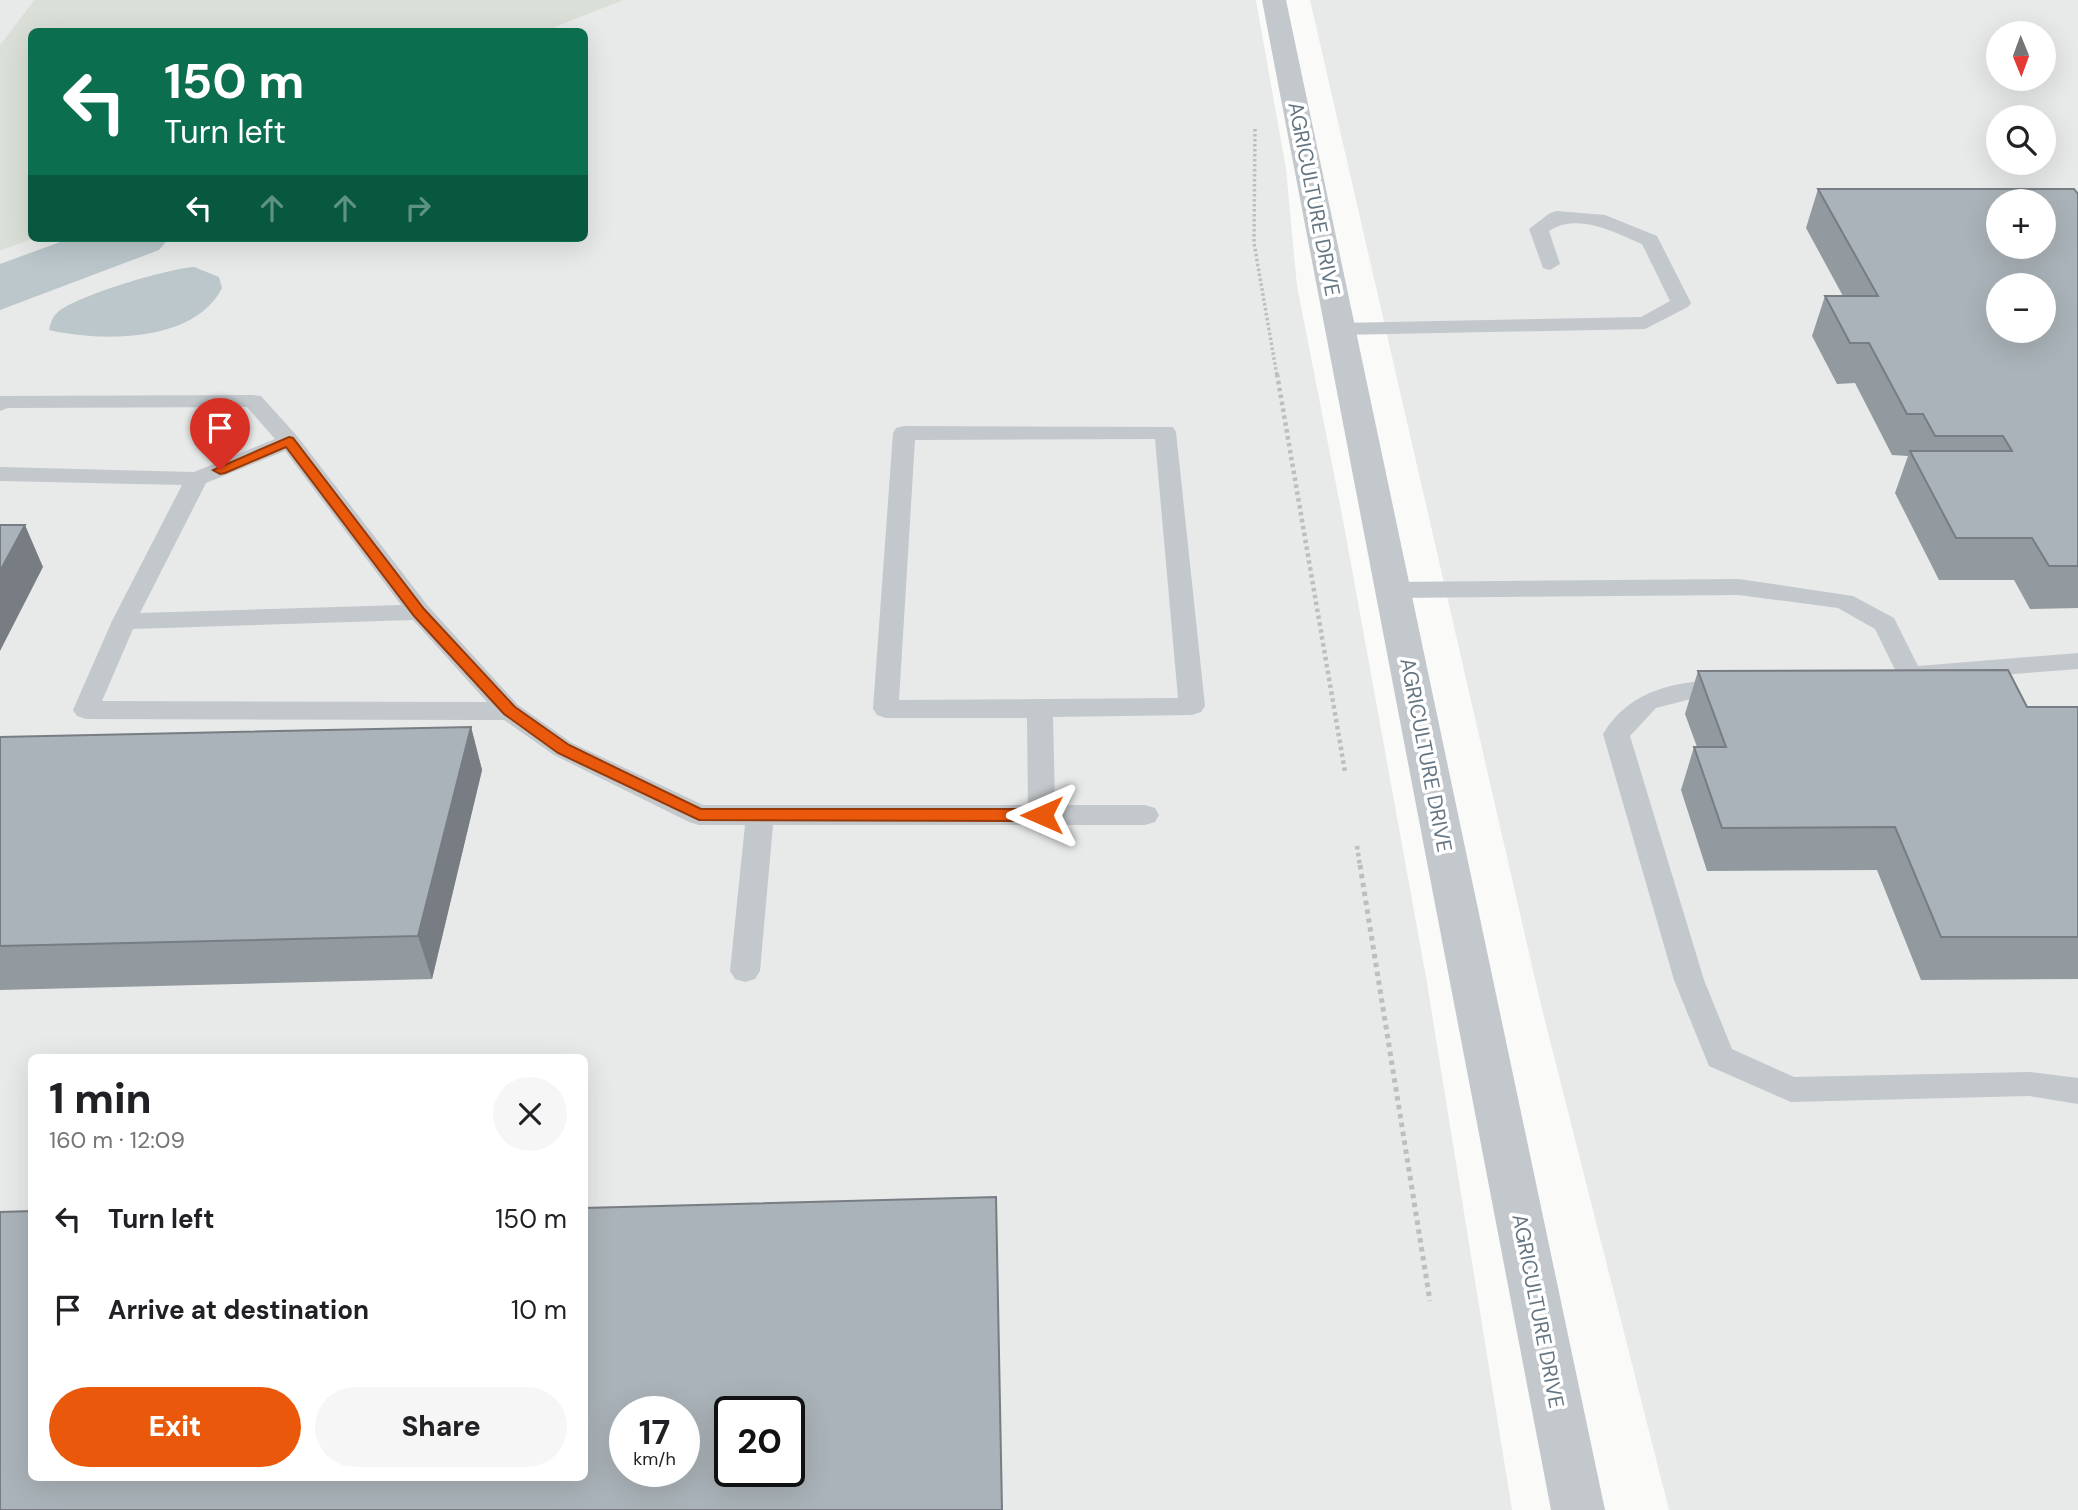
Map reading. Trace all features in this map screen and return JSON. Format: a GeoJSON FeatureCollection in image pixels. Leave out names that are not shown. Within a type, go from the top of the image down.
{"type":"FeatureCollection","features":[{"type":"Feature","properties":{"kind":"street","name":"AGRICULTURE DRIVE"},"geometry":{"type":"LineString","coordinates":[[1274,0],[1578,1510]]}},
{"type":"Feature","properties":{"kind":"lane"},"geometry":{"type":"LineString","coordinates":[[1340,328],[1645,323],[1681,303],[1650,240],[1605,221],[1557,217],[1539,229],[1550,264]]}},
{"type":"Feature","properties":{"kind":"lane"},"geometry":{"type":"LineString","coordinates":[[0,405],[2,402],[253,401],[289,441],[419,612],[509,711],[564,749],[699,815],[1145,815]]}},
{"type":"Feature","properties":{"kind":"lane"},"geometry":{"type":"LineString","coordinates":[[1165,432],[1192,706],[1040,709],[886,709],[904,433],[1165,432]]}},
{"type":"Feature","properties":{"kind":"lane"},"geometry":{"type":"LineString","coordinates":[[0,474],[197,480],[289,441]]}},
{"type":"Feature","properties":{"kind":"lane"},"geometry":{"type":"LineString","coordinates":[[197,480],[124,621],[86,710],[509,711]]}},
{"type":"Feature","properties":{"kind":"lane"},"geometry":{"type":"LineString","coordinates":[[1393,590],[1739,587],[1844,601],[1885,624],[1896,675],[2078,661]]}},
{"type":"Feature","properties":{"kind":"lane"},"geometry":{"type":"LineString","coordinates":[[124,621],[419,612]]}},
{"type":"Feature","properties":{"kind":"lane"},"geometry":{"type":"LineString","coordinates":[[1745,686],[1691,690],[1647,702],[1616,734],[1689,980],[1720,1057],[1791,1090],[2029,1084],[2078,1091]]}},
{"type":"Feature","properties":{"kind":"lane"},"geometry":{"type":"LineString","coordinates":[[1040,709],[1042,815]]}},
{"type":"Feature","properties":{"kind":"lane"},"geometry":{"type":"LineString","coordinates":[[745,971],[760,814]]}},
{"type":"Feature","properties":{"kind":"path"},"geometry":{"type":"LineString","coordinates":[[1255,128],[1254,243],[1345,772]]}},
{"type":"Feature","properties":{"kind":"path"},"geometry":{"type":"LineString","coordinates":[[1357,846],[1430,1301]]}},
{"type":"Feature","properties":{"kind":"shaded area"},"geometry":{"type":"Polygon","coordinates":[[[0,0],[34,0],[0,45],[0,0]]]}},
{"type":"Feature","properties":{"kind":"shaded area"},"geometry":{"type":"Polygon","coordinates":[[[34,0],[624,0],[553,28],[28,28],[28,241],[0,251],[0,45],[34,0]]]}},
{"type":"Feature","properties":{"kind":"shaded area"},"geometry":{"type":"Polygon","coordinates":[[[624,0],[1256,0],[1286,169],[1297,286],[1343,520],[1426,977],[1512,1510],[0,1510],[0,251],[28,241],[588,242],[588,28],[553,28],[624,0]]]}},
{"type":"Feature","properties":{"kind":"shaded area"},"geometry":{"type":"Polygon","coordinates":[[[1310,0],[2078,0],[2078,1510],[1669,1510],[1541,1005],[1310,0]]]}},
{"type":"Feature","properties":{"kind":"shaded area"},"geometry":{"type":"Polygon","coordinates":[[[60,242],[166,242],[159,250],[0,310],[0,264],[60,242]]]}},
{"type":"Feature","properties":{"kind":"shaded area"},"geometry":{"type":"Polygon","coordinates":[[[194,267],[219,277],[222,288],[209,306],[191,319],[169,329],[120,336],[94,336],[49,330],[59,311],[85,298],[145,278],[194,267]]]}},
{"type":"Feature","properties":{"kind":"building"},"geometry":{"type":"Polygon","coordinates":[[[1818,189],[1986,189],[1986,259],[2056,259],[2056,189],[2074,189],[2078,194],[2078,566],[2049,566],[2032,538],[1956,538],[1910,451],[2012,451],[2003,436],[1935,436],[1923,414],[1907,414],[1869,343],[1850,343],[1825,296],[1878,296],[1818,189]]]}},
{"type":"Feature","properties":{"kind":"building"},"geometry":{"type":"Polygon","coordinates":[[[0,525],[25,525],[0,571],[0,525]]]}},
{"type":"Feature","properties":{"kind":"building"},"geometry":{"type":"Polygon","coordinates":[[[2008,670],[2027,707],[2078,707],[2078,937],[1941,937],[1895,827],[1722,828],[1694,747],[1726,747],[1698,671],[2008,670]]]}},
{"type":"Feature","properties":{"kind":"building"},"geometry":{"type":"Polygon","coordinates":[[[471,727],[418,936],[0,946],[0,737],[471,727]]]}},
{"type":"Feature","properties":{"kind":"building"},"geometry":{"type":"Polygon","coordinates":[[[996,1197],[1002,1510],[0,1510],[0,1212],[28,1211],[28,1481],[588,1481],[588,1208],[996,1197]]]}},
{"type":"Feature","properties":{"kind":"route"},"geometry":{"type":"LineString","coordinates":[[220,470],[289,441],[419,612],[509,711],[564,749],[699,815],[1042,815]]}}]}
